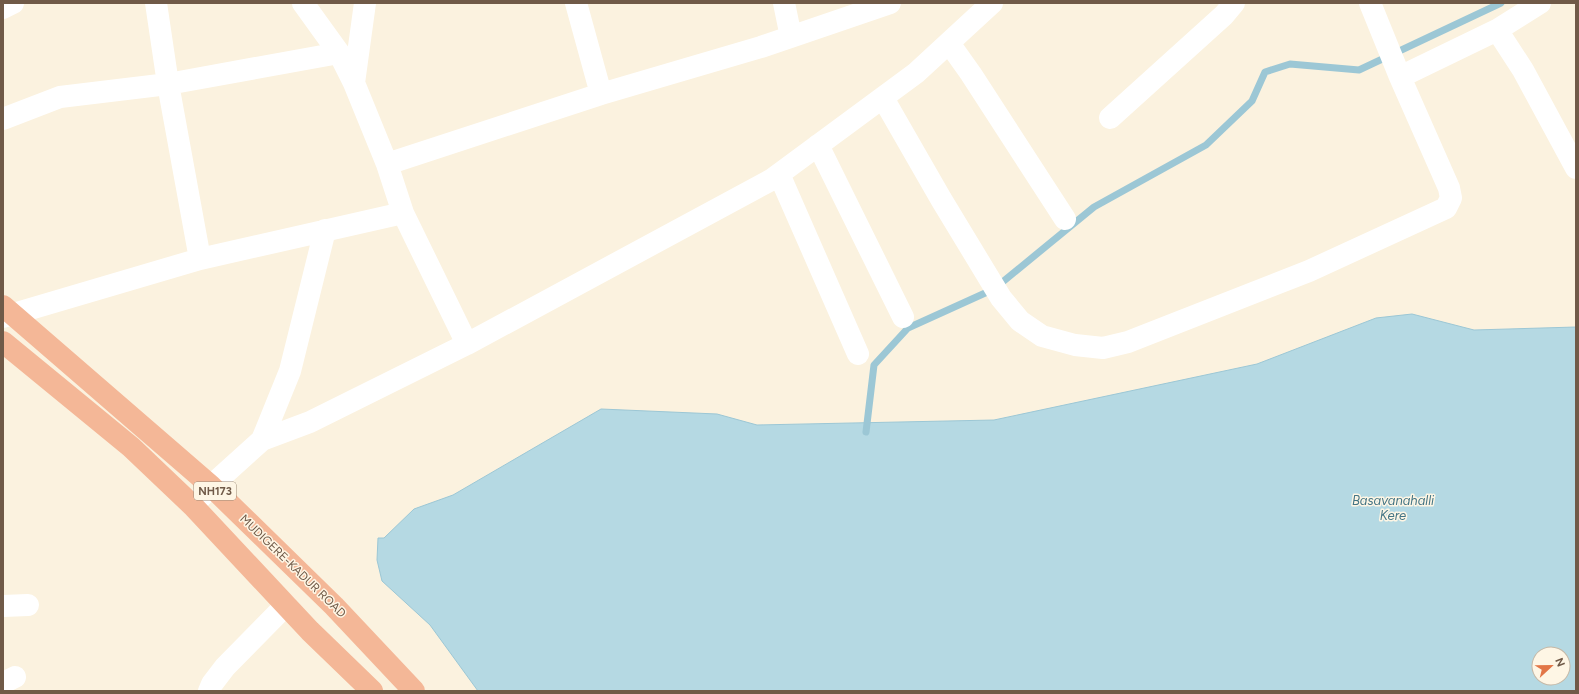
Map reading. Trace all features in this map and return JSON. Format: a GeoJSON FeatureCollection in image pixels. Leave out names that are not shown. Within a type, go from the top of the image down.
{"type":"FeatureCollection","features":[{"type":"Feature","properties":{"kind":"highway","name":"MUDIGERE-KADUR ROAD"},"geometry":{"type":"LineString","coordinates":[[6,313],[211,486],[334,606],[414,691]]}},
{"type":"Feature","properties":{"kind":"highway","name":"NH173"},"geometry":{"type":"LineString","coordinates":[[3,342],[131,447],[193,506],[310,631],[372,691]]}},
{"type":"Feature","properties":{"kind":"street"},"geometry":{"type":"LineString","coordinates":[[3,8],[13,3]]}},
{"type":"Feature","properties":{"kind":"street"},"geometry":{"type":"LineString","coordinates":[[156,3],[168,84],[200,259]]}},
{"type":"Feature","properties":{"kind":"street"},"geometry":{"type":"LineString","coordinates":[[304,3],[339,53],[354,83],[387,164],[403,213],[467,344]]}},
{"type":"Feature","properties":{"kind":"street"},"geometry":{"type":"LineString","coordinates":[[354,83],[365,3]]}},
{"type":"Feature","properties":{"kind":"street"},"geometry":{"type":"LineString","coordinates":[[576,3],[601,94]]}},
{"type":"Feature","properties":{"kind":"street"},"geometry":{"type":"LineString","coordinates":[[784,3],[791,37]]}},
{"type":"Feature","properties":{"kind":"street"},"geometry":{"type":"LineString","coordinates":[[387,164],[601,94],[761,47],[890,3]]}},
{"type":"Feature","properties":{"kind":"street"},"geometry":{"type":"LineString","coordinates":[[193,506],[211,486],[262,440],[310,422],[467,344],[771,180],[916,73],[992,3]]}},
{"type":"Feature","properties":{"kind":"street"},"geometry":{"type":"LineString","coordinates":[[1110,118],[1224,15],[1234,3]]}},
{"type":"Feature","properties":{"kind":"street"},"geometry":{"type":"LineString","coordinates":[[883,98],[1001,298],[1020,321],[1042,336],[1075,345],[1103,348],[1128,342],[1309,271],[1446,208],[1451,198],[1449,188],[1370,3]]}},
{"type":"Feature","properties":{"kind":"street"},"geometry":{"type":"LineString","coordinates":[[1398,71],[1497,30],[1540,3]]}},
{"type":"Feature","properties":{"kind":"street"},"geometry":{"type":"LineString","coordinates":[[1497,30],[1523,70],[1576,168]]}},
{"type":"Feature","properties":{"kind":"street"},"geometry":{"type":"LineString","coordinates":[[949,43],[971,74],[1065,219]]}},
{"type":"Feature","properties":{"kind":"street"},"geometry":{"type":"LineString","coordinates":[[3,119],[60,97],[168,84],[339,53]]}},
{"type":"Feature","properties":{"kind":"street"},"geometry":{"type":"LineString","coordinates":[[818,145],[903,317]]}},
{"type":"Feature","properties":{"kind":"street"},"geometry":{"type":"LineString","coordinates":[[779,174],[858,354]]}},
{"type":"Feature","properties":{"kind":"street"},"geometry":{"type":"LineString","coordinates":[[6,313],[200,259],[403,213]]}},
{"type":"Feature","properties":{"kind":"street"},"geometry":{"type":"LineString","coordinates":[[262,440],[290,371],[325,230]]}},
{"type":"Feature","properties":{"kind":"street"},"geometry":{"type":"LineString","coordinates":[[3,606],[28,605]]}},
{"type":"Feature","properties":{"kind":"street"},"geometry":{"type":"LineString","coordinates":[[209,691],[212,684],[225,666],[286,605]]}},
{"type":"Feature","properties":{"kind":"water","name":"Basavanahalli Kere"},"geometry":{"type":"Polygon","coordinates":[[[1412,314],[1474,330],[1576,327],[1576,691],[478,691],[430,625],[382,581],[377,560],[378,538],[384,538],[414,509],[453,495],[601,409],[717,414],[757,425],[994,420],[1257,364],[1376,318],[1412,314]]]}},
{"type":"Feature","properties":{"kind":"waterway"},"geometry":{"type":"LineString","coordinates":[[866,432],[874,365],[908,328],[994,289],[1094,207],[1206,145],[1252,101],[1265,72],[1290,64],[1359,70],[1501,3]]}}]}
